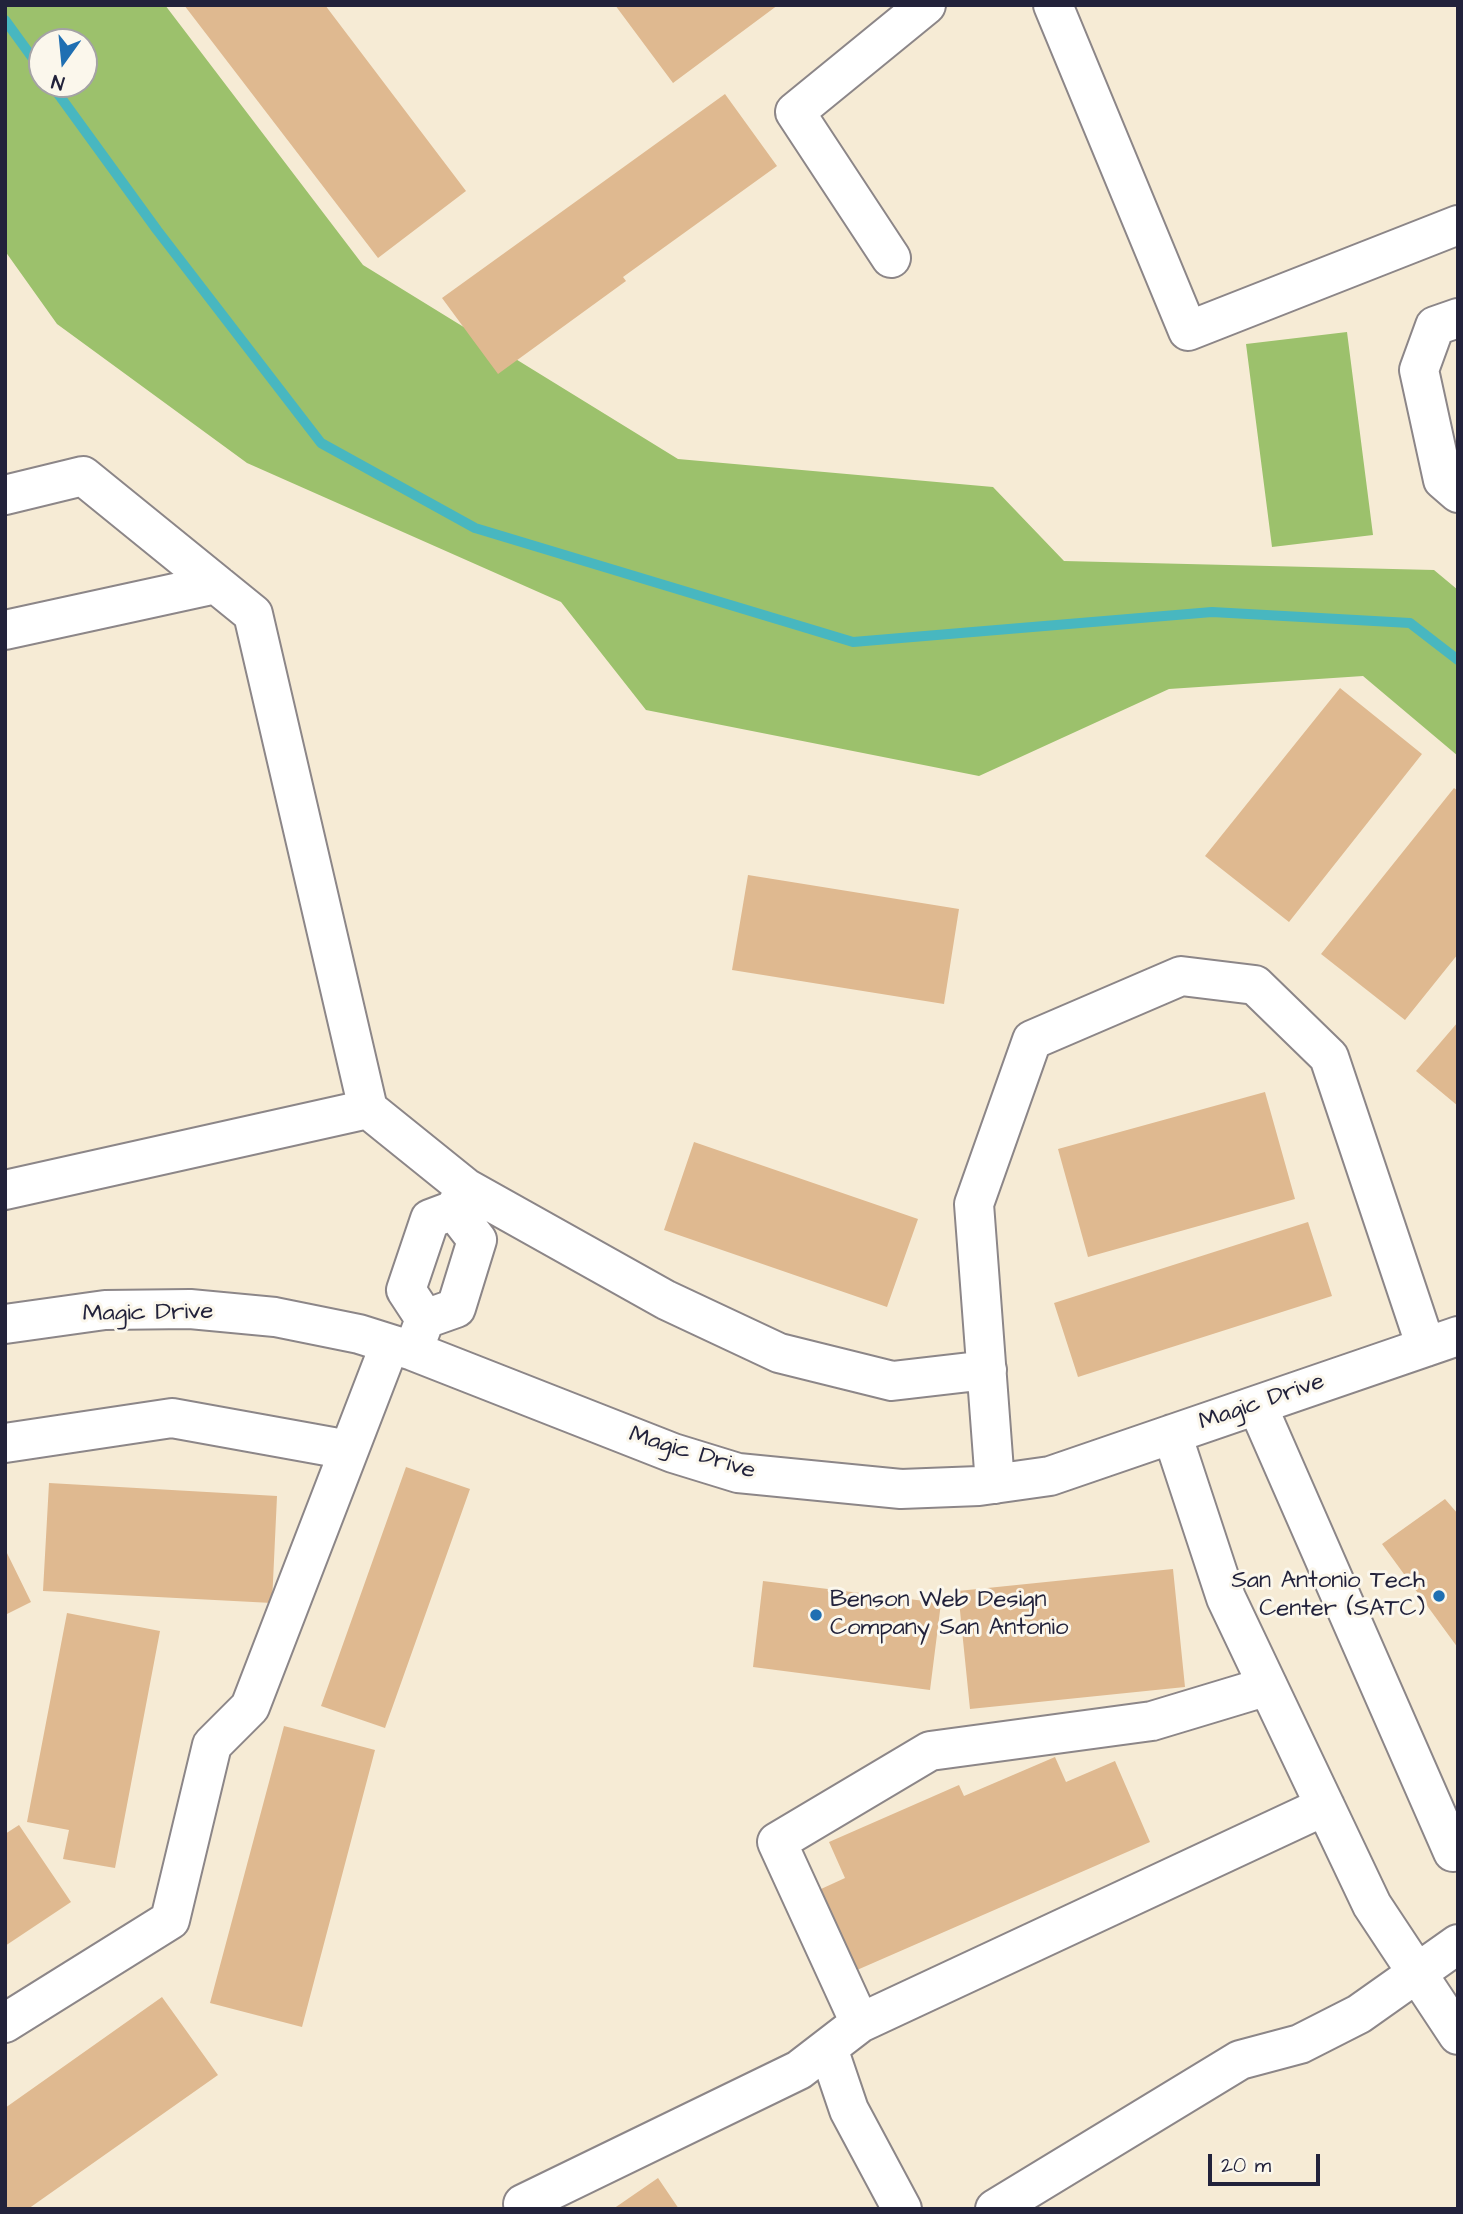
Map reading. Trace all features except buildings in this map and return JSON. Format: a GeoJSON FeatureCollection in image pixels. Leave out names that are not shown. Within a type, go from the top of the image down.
{"type":"FeatureCollection","features":[{"type":"Feature","properties":{"kind":"street"},"geometry":{"type":"LineString","coordinates":[[891,258],[795,112],[926,5]]}},
{"type":"Feature","properties":{"kind":"street"},"geometry":{"type":"LineString","coordinates":[[1053,5],[1188,331],[1458,225]]}},
{"type":"Feature","properties":{"kind":"street"},"geometry":{"type":"LineString","coordinates":[[1458,318],[1435,326],[1419,370],[1443,480],[1458,493]]}},
{"type":"Feature","properties":{"kind":"street"},"geometry":{"type":"LineString","coordinates":[[5,495],[83,475],[253,614],[368,1109],[460,1199],[779,1353],[892,1381],[987,1370]]}},
{"type":"Feature","properties":{"kind":"street"},"geometry":{"type":"LineString","coordinates":[[5,630],[216,584]]}},
{"type":"Feature","properties":{"kind":"street"},"geometry":{"type":"LineString","coordinates":[[995,1484],[974,1204],[1032,1040],[1181,976],[1255,985],[1329,1057],[1442,1341]]}},
{"type":"Feature","properties":{"kind":"street"},"geometry":{"type":"LineString","coordinates":[[5,1191],[368,1109]]}},
{"type":"Feature","properties":{"kind":"street"},"geometry":{"type":"LineString","coordinates":[[410,1338],[405,1290],[430,1219],[460,1199]]}},
{"type":"Feature","properties":{"kind":"street"},"geometry":{"type":"LineString","coordinates":[[5,2023],[170,1920],[212,1745],[250,1707],[349,1450],[410,1338],[456,1308],[477,1240],[460,1199]]}},
{"type":"Feature","properties":{"kind":"street","name":"Magic Drive"},"geometry":{"type":"LineString","coordinates":[[5,1324],[104,1310],[190,1309],[275,1317],[410,1338],[673,1453],[738,1473],[813,1483],[901,1489],[995,1484],[1050,1476],[1442,1341]]}},
{"type":"Feature","properties":{"kind":"street"},"geometry":{"type":"LineString","coordinates":[[1257,1405],[1453,1852],[1458,1849]]}},
{"type":"Feature","properties":{"kind":"street"},"geometry":{"type":"LineString","coordinates":[[5,1443],[172,1418],[349,1450]]}},
{"type":"Feature","properties":{"kind":"street"},"geometry":{"type":"LineString","coordinates":[[1172,1434],[1226,1598],[1371,1905],[1458,2035]]}},
{"type":"Feature","properties":{"kind":"street"},"geometry":{"type":"LineString","coordinates":[[860,2024],[777,1842],[930,1751],[1152,1721],[1268,1686]]}},
{"type":"Feature","properties":{"kind":"street"},"geometry":{"type":"LineString","coordinates":[[525,2209],[523,2204],[799,2070],[860,2024],[1325,1806]]}},
{"type":"Feature","properties":{"kind":"street"},"geometry":{"type":"LineString","coordinates":[[995,2209],[1240,2060],[1300,2044],[1359,2014],[1458,1944]]}},
{"type":"Feature","properties":{"kind":"street"},"geometry":{"type":"LineString","coordinates":[[828,2048],[849,2110],[902,2209]]}},
{"type":"Feature","properties":{"kind":"green space"},"geometry":{"type":"Polygon","coordinates":[[[5,5],[165,5],[363,265],[678,459],[993,487],[1064,561],[1434,570],[1458,590],[1458,756],[1363,676],[1169,689],[979,776],[646,710],[561,602],[247,463],[57,324],[5,251],[5,5]]]}},
{"type":"Feature","properties":{"kind":"green space"},"geometry":{"type":"Polygon","coordinates":[[[1347,332],[1373,535],[1272,547],[1246,344],[1347,332]]]}},
{"type":"Feature","properties":{"kind":"waterway"},"geometry":{"type":"LineString","coordinates":[[5,20],[28,52]]}},
{"type":"Feature","properties":{"kind":"waterway"},"geometry":{"type":"LineString","coordinates":[[61,98],[157,230],[321,443],[475,528],[853,642],[1212,612],[1410,623],[1458,660]]}},
{"type":"Feature","properties":{"kind":"place","name":"San Antonio Tech Center (SATC)"},"geometry":{"type":"Point","coordinates":[1439,1596]}},
{"type":"Feature","properties":{"kind":"place","name":"Benson Web Design Company San Antonio"},"geometry":{"type":"Point","coordinates":[816,1615]}}]}
